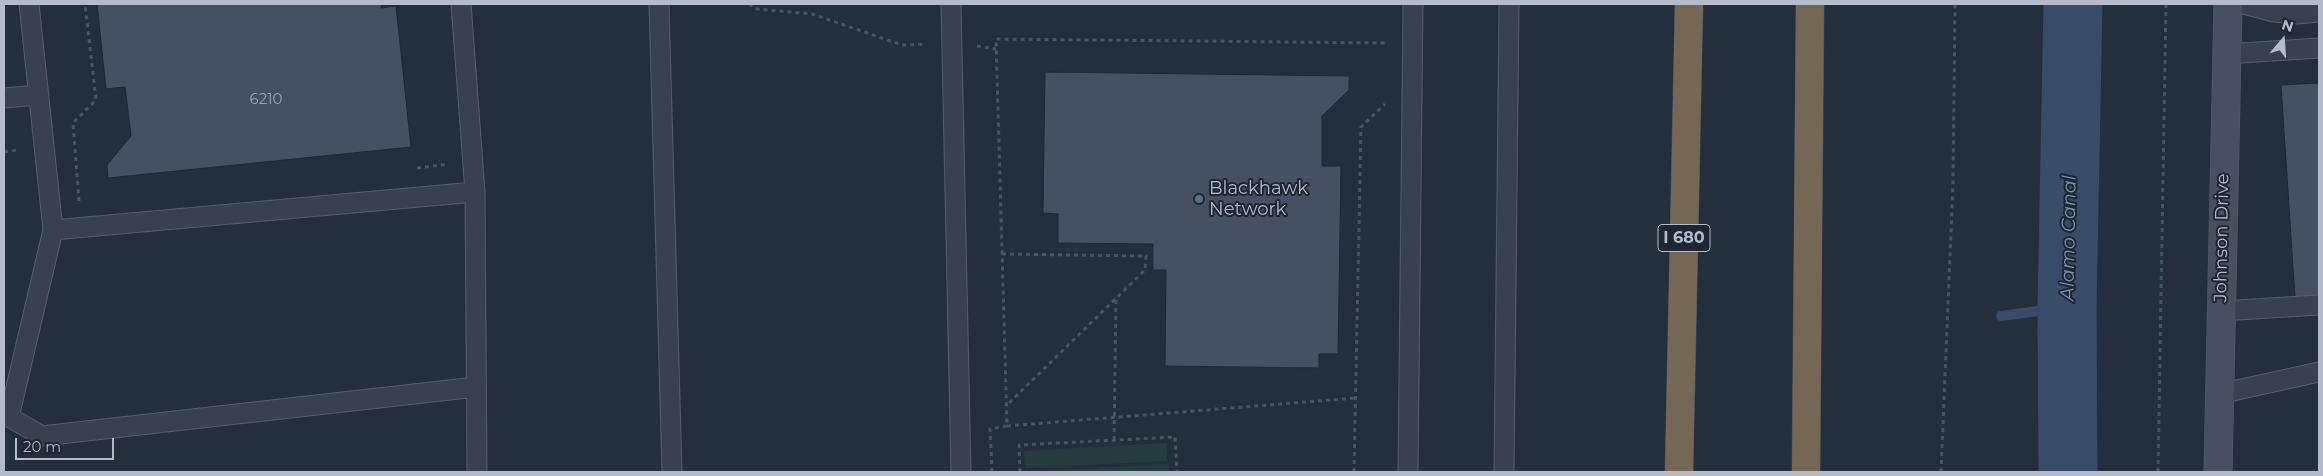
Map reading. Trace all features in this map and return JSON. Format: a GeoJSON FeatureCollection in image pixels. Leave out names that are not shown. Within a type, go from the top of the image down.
{"type":"FeatureCollection","features":[{"type":"Feature","properties":{"kind":"highway","name":"I 680"},"geometry":{"type":"LineString","coordinates":[[1678,472],[1689,4]]}},
{"type":"Feature","properties":{"kind":"highway"},"geometry":{"type":"LineString","coordinates":[[1806,472],[1810,4]]}},
{"type":"Feature","properties":{"kind":"street","name":"Johnson Drive"},"geometry":{"type":"LineString","coordinates":[[2218,472],[2228,4]]}},
{"type":"Feature","properties":{"kind":"lane"},"geometry":{"type":"LineString","coordinates":[[29,4],[53,230],[9,417],[42,436],[476,387]]}},
{"type":"Feature","properties":{"kind":"lane"},"geometry":{"type":"LineString","coordinates":[[461,4],[475,192],[477,472]]}},
{"type":"Feature","properties":{"kind":"lane"},"geometry":{"type":"LineString","coordinates":[[659,4],[672,472]]}},
{"type":"Feature","properties":{"kind":"lane"},"geometry":{"type":"LineString","coordinates":[[951,4],[961,472]]}},
{"type":"Feature","properties":{"kind":"lane"},"geometry":{"type":"LineString","coordinates":[[1408,472],[1413,4]]}},
{"type":"Feature","properties":{"kind":"lane"},"geometry":{"type":"LineString","coordinates":[[1504,472],[1510,4]]}},
{"type":"Feature","properties":{"kind":"lane"},"geometry":{"type":"LineString","coordinates":[[2244,4],[2274,12],[2297,14],[2319,12]]}},
{"type":"Feature","properties":{"kind":"lane"},"geometry":{"type":"LineString","coordinates":[[2226,54],[2319,48]]}},
{"type":"Feature","properties":{"kind":"lane"},"geometry":{"type":"LineString","coordinates":[[4,98],[39,95]]}},
{"type":"Feature","properties":{"kind":"lane"},"geometry":{"type":"LineString","coordinates":[[53,230],[475,192]]}},
{"type":"Feature","properties":{"kind":"lane"},"geometry":{"type":"LineString","coordinates":[[2221,311],[2319,305]]}},
{"type":"Feature","properties":{"kind":"lane"},"geometry":{"type":"LineString","coordinates":[[2219,394],[2319,372]]}},
{"type":"Feature","properties":{"kind":"path"},"geometry":{"type":"LineString","coordinates":[[80,206],[73,123],[96,100],[85,4]]}},
{"type":"Feature","properties":{"kind":"path"},"geometry":{"type":"LineString","coordinates":[[749,4],[757,9],[812,14],[902,45],[952,42],[996,50]]}},
{"type":"Feature","properties":{"kind":"path"},"geometry":{"type":"LineString","coordinates":[[1941,472],[1953,184],[1955,4]]}},
{"type":"Feature","properties":{"kind":"path"},"geometry":{"type":"LineString","coordinates":[[2158,472],[2166,4]]}},
{"type":"Feature","properties":{"kind":"path"},"geometry":{"type":"LineString","coordinates":[[1008,426],[996,38],[1388,43],[1388,52]]}},
{"type":"Feature","properties":{"kind":"path"},"geometry":{"type":"LineString","coordinates":[[1354,472],[1361,127],[1385,105],[1386,96]]}},
{"type":"Feature","properties":{"kind":"path"},"geometry":{"type":"LineString","coordinates":[[409,169],[448,165],[447,155]]}},
{"type":"Feature","properties":{"kind":"path"},"geometry":{"type":"LineString","coordinates":[[1002,254],[1146,256],[1145,270],[1007,406]]}},
{"type":"Feature","properties":{"kind":"path"},"geometry":{"type":"LineString","coordinates":[[1114,440],[1116,299]]}},
{"type":"Feature","properties":{"kind":"path"},"geometry":{"type":"LineString","coordinates":[[992,472],[990,429],[1355,398]]}},
{"type":"Feature","properties":{"kind":"path"},"geometry":{"type":"LineString","coordinates":[[1020,472],[1019,445],[1175,437],[1177,472]]}},
{"type":"Feature","properties":{"kind":"green space"},"geometry":{"type":"Polygon","coordinates":[[[1167,443],[1167,461],[1025,468],[1024,451],[1167,443]]]}},
{"type":"Feature","properties":{"kind":"green space"},"geometry":{"type":"Polygon","coordinates":[[[1169,464],[1169,472],[1028,472],[1169,464]]]}},
{"type":"Feature","properties":{"kind":"building"},"geometry":{"type":"Polygon","coordinates":[[[97,4],[381,4],[381,8],[396,6],[411,147],[108,178],[107,165],[131,136],[125,87],[106,89],[97,4]]]}},
{"type":"Feature","properties":{"kind":"building"},"geometry":{"type":"Polygon","coordinates":[[[1045,72],[1349,76],[1349,90],[1322,116],[1322,166],[1341,166],[1338,354],[1319,354],[1319,368],[1165,366],[1166,270],[1153,270],[1153,244],[1058,243],[1058,214],[1043,213],[1045,72]]]}},
{"type":"Feature","properties":{"kind":"building"},"geometry":{"type":"Polygon","coordinates":[[[2319,83],[2319,296],[2295,298],[2281,85],[2319,83]]]}},
{"type":"Feature","properties":{"kind":"waterway","name":"Alamo Canal"},"geometry":{"type":"LineString","coordinates":[[2068,472],[2067,307],[2073,4]]}},
{"type":"Feature","properties":{"kind":"waterway"},"geometry":{"type":"LineString","coordinates":[[2001,316],[2067,307]]}},
{"type":"Feature","properties":{"kind":"place","name":"Blackhawk Network"},"geometry":{"type":"Point","coordinates":[1199,199]}}]}
